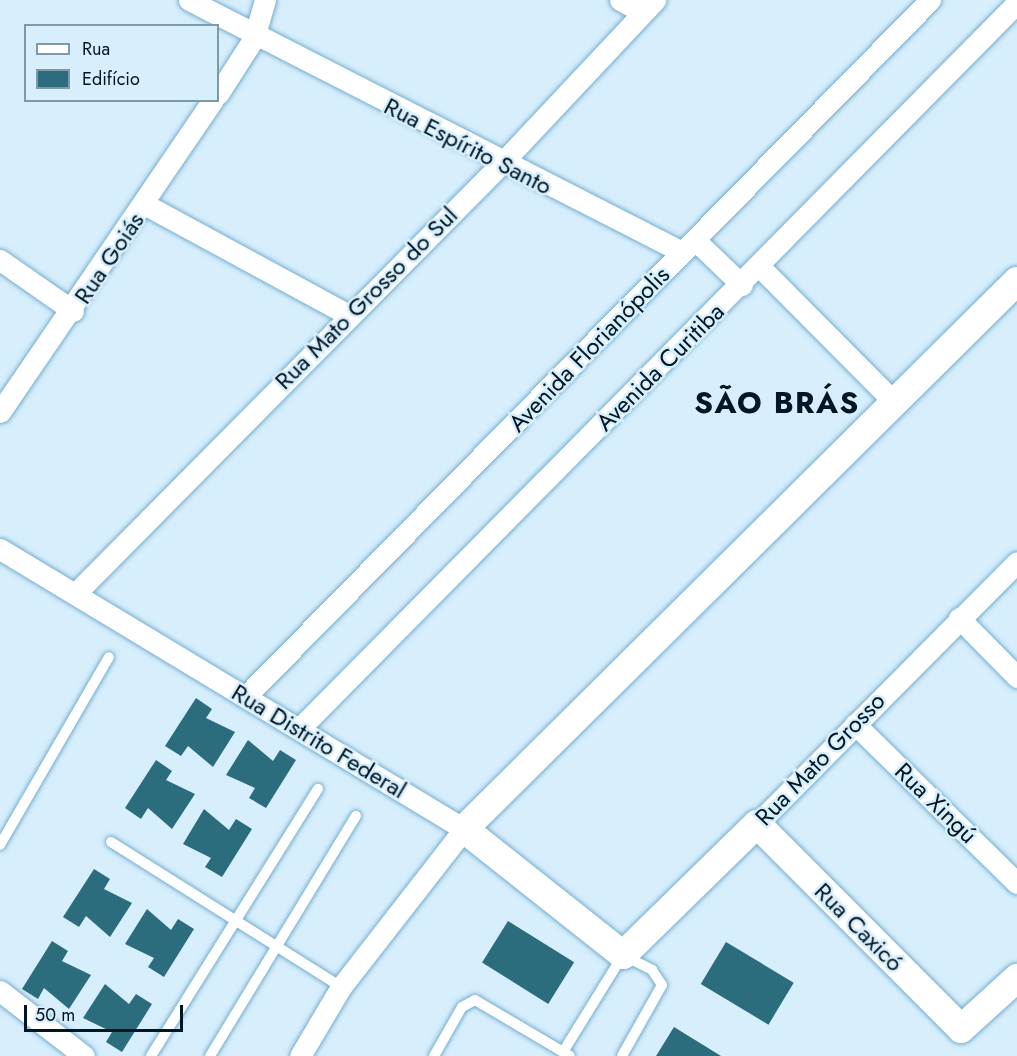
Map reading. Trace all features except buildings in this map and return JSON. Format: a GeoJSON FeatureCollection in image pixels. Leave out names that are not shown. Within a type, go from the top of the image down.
{"type":"FeatureCollection","features":[{"type":"Feature","properties":{"kind":"street","name":"Rua Espírito Santo"},"geometry":{"type":"LineString","coordinates":[[189,0],[254,38],[502,163],[688,246],[742,285]]}},
{"type":"Feature","properties":{"kind":"street"},"geometry":{"type":"LineString","coordinates":[[219,92],[254,38],[265,0]]}},
{"type":"Feature","properties":{"kind":"street"},"geometry":{"type":"LineString","coordinates":[[620,0],[649,6]]}},
{"type":"Feature","properties":{"kind":"street","name":"Avenida Florianópolis"},"geometry":{"type":"LineString","coordinates":[[246,696],[930,0]]}},
{"type":"Feature","properties":{"kind":"street","name":"Avenida Curitiba"},"geometry":{"type":"LineString","coordinates":[[300,729],[760,267],[1017,3]]}},
{"type":"Feature","properties":{"kind":"street","name":"Rua Mato Grosso do Sul"},"geometry":{"type":"LineString","coordinates":[[75,594],[347,314],[502,163],[649,6]]}},
{"type":"Feature","properties":{"kind":"street","name":"Rua Goiás"},"geometry":{"type":"LineString","coordinates":[[0,412],[146,205],[212,102]]}},
{"type":"Feature","properties":{"kind":"street"},"geometry":{"type":"LineString","coordinates":[[146,205],[347,314]]}},
{"type":"Feature","properties":{"kind":"street"},"geometry":{"type":"LineString","coordinates":[[0,260],[73,311]]}},
{"type":"Feature","properties":{"kind":"street"},"geometry":{"type":"LineString","coordinates":[[760,267],[896,404]]}},
{"type":"Feature","properties":{"kind":"street"},"geometry":{"type":"LineString","coordinates":[[300,1056],[341,987],[464,829],[896,404],[1017,281]]}},
{"type":"Feature","properties":{"kind":"street","name":"Rua Distrito Federal"},"geometry":{"type":"LineString","coordinates":[[1,552],[246,696],[464,829],[623,955]]}},
{"type":"Feature","properties":{"kind":"street","name":"Rua Mato Grosso"},"geometry":{"type":"LineString","coordinates":[[623,955],[757,824],[1017,562]]}},
{"type":"Feature","properties":{"kind":"street"},"geometry":{"type":"LineString","coordinates":[[959,618],[1017,677]]}},
{"type":"Feature","properties":{"kind":"street","name":"Rua Xingú"},"geometry":{"type":"LineString","coordinates":[[855,724],[1017,883]]}},
{"type":"Feature","properties":{"kind":"street","name":"Rua Caxicó"},"geometry":{"type":"LineString","coordinates":[[757,824],[961,1029],[1014,987]]}},
{"type":"Feature","properties":{"kind":"street"},"geometry":{"type":"LineString","coordinates":[[0,991],[84,1056]]}},
{"type":"Feature","properties":{"kind":"lane"},"geometry":{"type":"LineString","coordinates":[[0,845],[109,657]]}},
{"type":"Feature","properties":{"kind":"lane"},"geometry":{"type":"LineString","coordinates":[[151,1056],[318,789]]}},
{"type":"Feature","properties":{"kind":"lane"},"geometry":{"type":"LineString","coordinates":[[210,1056],[356,816]]}},
{"type":"Feature","properties":{"kind":"lane"},"geometry":{"type":"LineString","coordinates":[[111,842],[341,987]]}},
{"type":"Feature","properties":{"kind":"lane"},"geometry":{"type":"LineString","coordinates":[[434,1056],[462,1007],[475,1000],[566,1054],[623,955],[652,970],[662,985],[622,1056]]}},
{"type":"Feature","properties":{"kind":"district","name":"SÃO BRÁS"},"geometry":{"type":"Point","coordinates":[777,403]}}]}
